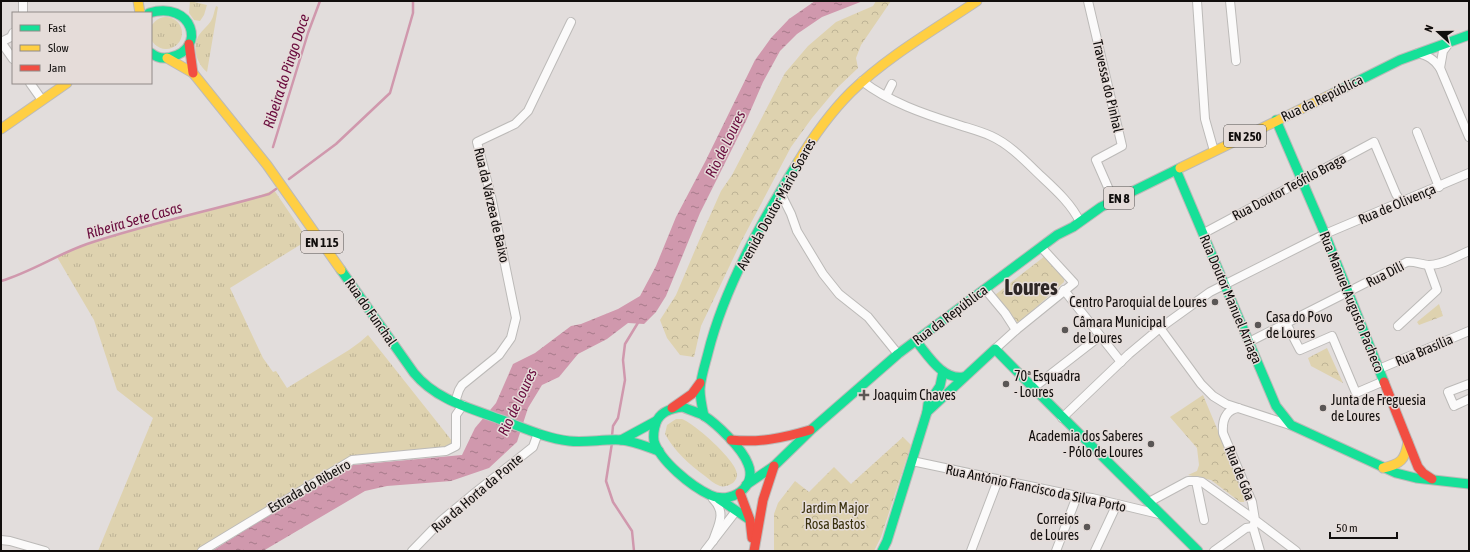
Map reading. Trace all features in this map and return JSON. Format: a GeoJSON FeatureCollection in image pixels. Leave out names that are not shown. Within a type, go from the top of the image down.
{"type":"FeatureCollection","features":[{"type":"Feature","properties":{"kind":"main road"},"geometry":{"type":"LineString","coordinates":[[138,1],[140,12]]}},
{"type":"Feature","properties":{"kind":"main road","name":"Avenida Doutor Mário Soares"},"geometry":{"type":"LineString","coordinates":[[704,416],[700,383],[714,326],[743,262],[805,148],[821,126],[862,81],[894,56],[977,1]]}},
{"type":"Feature","properties":{"kind":"main road"},"geometry":{"type":"LineString","coordinates":[[151,12],[164,4],[178,9],[189,20],[192,28],[192,36],[184,52],[167,58]]}},
{"type":"Feature","properties":{"kind":"main road","name":"Rua da República"},"geometry":{"type":"LineString","coordinates":[[746,485],[774,466],[812,429],[898,354],[1057,235],[1102,207],[1276,120],[1400,60],[1469,35]]}},
{"type":"Feature","properties":{"kind":"main road"},"geometry":{"type":"LineString","coordinates":[[189,44],[193,73]]}},
{"type":"Feature","properties":{"kind":"main road","name":"Rua do Funchal"},"geometry":{"type":"LineString","coordinates":[[152,54],[167,58],[193,73],[279,180],[415,375],[432,390],[459,404],[538,433],[562,440],[594,442],[621,440],[658,451]]}},
{"type":"Feature","properties":{"kind":"main road"},"geometry":{"type":"LineString","coordinates":[[1,129],[66,84]]}},
{"type":"Feature","properties":{"kind":"main road","name":"Rua Manuel Augusto Pacheco"},"geometry":{"type":"LineString","coordinates":[[1276,120],[1325,234],[1409,441],[1418,467],[1423,473],[1432,479]]}},
{"type":"Feature","properties":{"kind":"main road","name":"Rua Doutor Manuel Arriaga"},"geometry":{"type":"LineString","coordinates":[[1176,170],[1204,233],[1276,406],[1291,425]]}},
{"type":"Feature","properties":{"kind":"main road"},"geometry":{"type":"LineString","coordinates":[[916,341],[943,372],[955,378],[963,377]]}},
{"type":"Feature","properties":{"kind":"main road"},"geometry":{"type":"LineString","coordinates":[[927,412],[951,391],[963,377],[995,349],[1062,418],[1198,551]]}},
{"type":"Feature","properties":{"kind":"main road"},"geometry":{"type":"LineString","coordinates":[[882,551],[887,542],[927,412],[928,404],[940,386],[943,372]]}},
{"type":"Feature","properties":{"kind":"main road","name":"Avenida Doutor Mário Soares"},"geometry":{"type":"LineString","coordinates":[[656,421],[663,413],[692,394],[700,383]]}},
{"type":"Feature","properties":{"kind":"main road"},"geometry":{"type":"LineString","coordinates":[[656,421],[653,431],[654,442],[658,451],[682,475],[709,496],[720,499],[730,498],[740,493],[746,485],[750,475],[749,465],[744,455],[731,440],[704,416],[683,407],[672,408]]}},
{"type":"Feature","properties":{"kind":"main road","name":"Rua do Funchal"},"geometry":{"type":"LineString","coordinates":[[621,440],[656,421]]}},
{"type":"Feature","properties":{"kind":"main road"},"geometry":{"type":"LineString","coordinates":[[1291,425],[1372,464],[1396,473],[1416,478],[1469,484]]}},
{"type":"Feature","properties":{"kind":"main road","name":"Rua da República"},"geometry":{"type":"LineString","coordinates":[[731,440],[748,442],[776,440],[812,429]]}},
{"type":"Feature","properties":{"kind":"main road"},"geometry":{"type":"LineString","coordinates":[[1383,468],[1402,461],[1406,455],[1409,441]]}},
{"type":"Feature","properties":{"kind":"main road"},"geometry":{"type":"LineString","coordinates":[[754,551],[763,500],[774,466]]}},
{"type":"Feature","properties":{"kind":"main road"},"geometry":{"type":"LineString","coordinates":[[740,493],[750,520],[754,551]]}},
{"type":"Feature","properties":{"kind":"main road"},"geometry":{"type":"LineString","coordinates":[[720,499],[750,520]]}},
{"type":"Feature","properties":{"kind":"street"},"geometry":{"type":"LineString","coordinates":[[23,1],[23,12]]}},
{"type":"Feature","properties":{"kind":"street","name":"Travessa do Pinhal"},"geometry":{"type":"LineString","coordinates":[[1088,1],[1122,146],[1096,160],[1114,201]]}},
{"type":"Feature","properties":{"kind":"street"},"geometry":{"type":"LineString","coordinates":[[1197,1],[1205,118],[1214,151]]}},
{"type":"Feature","properties":{"kind":"street"},"geometry":{"type":"LineString","coordinates":[[1230,1],[1236,61]]}},
{"type":"Feature","properties":{"kind":"street","name":"Rua da Várzea de Baixo"},"geometry":{"type":"LineString","coordinates":[[459,404],[459,390],[462,385],[499,355],[511,338],[516,318],[491,196],[477,142],[515,124],[528,112],[571,22]]}},
{"type":"Feature","properties":{"kind":"street"},"geometry":{"type":"LineString","coordinates":[[12,34],[1,42],[12,58]]}},
{"type":"Feature","properties":{"kind":"street"},"geometry":{"type":"LineString","coordinates":[[1440,68],[1444,51],[1449,42]]}},
{"type":"Feature","properties":{"kind":"street"},"geometry":{"type":"LineString","coordinates":[[1418,53],[1435,60],[1440,68],[1469,137]]}},
{"type":"Feature","properties":{"kind":"street"},"geometry":{"type":"LineString","coordinates":[[862,81],[876,92],[932,116],[990,136],[1003,143],[1019,155],[1052,186],[1075,212],[1080,222]]}},
{"type":"Feature","properties":{"kind":"street"},"geometry":{"type":"LineString","coordinates":[[31,84],[42,100]]}},
{"type":"Feature","properties":{"kind":"street"},"geometry":{"type":"LineString","coordinates":[[886,96],[892,84]]}},
{"type":"Feature","properties":{"kind":"street"},"geometry":{"type":"LineString","coordinates":[[1417,132],[1439,187]]}},
{"type":"Feature","properties":{"kind":"street","name":"Rua Doutor Teófilo Braga"},"geometry":{"type":"LineString","coordinates":[[1204,233],[1374,142],[1396,194],[1401,202]]}},
{"type":"Feature","properties":{"kind":"street","name":"Rua de Olivença"},"geometry":{"type":"LineString","coordinates":[[1062,418],[1121,362],[1160,328],[1207,294],[1325,234],[1469,174]]}},
{"type":"Feature","properties":{"kind":"street"},"geometry":{"type":"LineString","coordinates":[[780,192],[814,261],[839,294],[868,317],[898,354]]}},
{"type":"Feature","properties":{"kind":"street"},"geometry":{"type":"LineString","coordinates":[[995,349],[1074,283],[1041,247]]}},
{"type":"Feature","properties":{"kind":"street","name":"Rua Díli"},"geometry":{"type":"LineString","coordinates":[[1249,342],[1407,262],[1415,261],[1428,265],[1469,252]]}},
{"type":"Feature","properties":{"kind":"street"},"geometry":{"type":"LineString","coordinates":[[1398,326],[1438,290],[1428,265]]}},
{"type":"Feature","properties":{"kind":"street"},"geometry":{"type":"LineString","coordinates":[[984,289],[1005,313],[1016,330]]}},
{"type":"Feature","properties":{"kind":"street"},"geometry":{"type":"LineString","coordinates":[[1064,290],[1121,362]]}},
{"type":"Feature","properties":{"kind":"street"},"geometry":{"type":"LineString","coordinates":[[1286,323],[1300,350],[1332,336],[1356,393],[1384,381]]}},
{"type":"Feature","properties":{"kind":"street"},"geometry":{"type":"LineString","coordinates":[[1160,328],[1205,388],[1213,396],[1238,408],[1291,425]]}},
{"type":"Feature","properties":{"kind":"street","name":"Rua Brasília"},"geometry":{"type":"LineString","coordinates":[[1379,369],[1469,331]]}},
{"type":"Feature","properties":{"kind":"street"},"geometry":{"type":"LineString","coordinates":[[1033,388],[1100,336]]}},
{"type":"Feature","properties":{"kind":"street"},"geometry":{"type":"LineString","coordinates":[[1469,384],[1448,392],[1454,406],[1469,399]]}},
{"type":"Feature","properties":{"kind":"street","name":"Estrada do Ribeiro"},"geometry":{"type":"LineString","coordinates":[[202,551],[352,460],[446,451],[456,446],[456,415],[459,404]]}},
{"type":"Feature","properties":{"kind":"street","name":"Rua de Gôa"},"geometry":{"type":"LineString","coordinates":[[1238,408],[1230,411],[1225,416],[1223,433],[1252,502],[1254,523],[1296,551]]}},
{"type":"Feature","properties":{"kind":"street","name":"Rua da Horta da Ponte"},"geometry":{"type":"LineString","coordinates":[[412,551],[448,515],[533,447],[538,433]]}},
{"type":"Feature","properties":{"kind":"street","name":"Rua António Francisco da Silva Porto"},"geometry":{"type":"LineString","coordinates":[[912,461],[998,480],[1092,498],[1161,514]]}},
{"type":"Feature","properties":{"kind":"street"},"geometry":{"type":"LineString","coordinates":[[971,551],[998,480]]}},
{"type":"Feature","properties":{"kind":"street"},"geometry":{"type":"LineString","coordinates":[[1149,502],[1188,481],[1202,482],[1254,523],[1260,551]]}},
{"type":"Feature","properties":{"kind":"street"},"geometry":{"type":"LineString","coordinates":[[1196,481],[1204,520]]}},
{"type":"Feature","properties":{"kind":"street"},"geometry":{"type":"LineString","coordinates":[[709,496],[719,505],[721,511],[721,519],[713,541]]}},
{"type":"Feature","properties":{"kind":"street"},"geometry":{"type":"LineString","coordinates":[[1056,551],[1077,496]]}},
{"type":"Feature","properties":{"kind":"street"},"geometry":{"type":"LineString","coordinates":[[1095,551],[1117,504]]}},
{"type":"Feature","properties":{"kind":"street"},"geometry":{"type":"LineString","coordinates":[[706,551],[736,511]]}},
{"type":"Feature","properties":{"kind":"street"},"geometry":{"type":"LineString","coordinates":[[1214,551],[1254,523]]}},
{"type":"Feature","properties":{"kind":"street"},"geometry":{"type":"LineString","coordinates":[[1,540],[10,541],[45,551]]}},
{"type":"Feature","properties":{"kind":"green space"},"geometry":{"type":"Polygon","coordinates":[[[190,1],[207,5],[204,15],[200,21],[194,20],[189,13],[190,1]]]}},
{"type":"Feature","properties":{"kind":"green space"},"geometry":{"type":"Polygon","coordinates":[[[876,1],[891,1],[861,45],[856,58],[858,68],[837,88],[812,118],[791,147],[741,242],[701,326],[694,357],[680,355],[667,338],[660,320],[676,295],[721,191],[732,175],[785,73],[808,46],[836,22],[873,6],[876,1]]]}},
{"type":"Feature","properties":{"kind":"green space"},"geometry":{"type":"Polygon","coordinates":[[[216,6],[218,7],[207,72],[198,60],[196,55],[196,45],[199,35],[210,23],[216,6]]]}},
{"type":"Feature","properties":{"kind":"green space"},"geometry":{"type":"Polygon","coordinates":[[[169,17],[175,19],[180,24],[182,30],[180,42],[175,47],[163,49],[157,47],[152,42],[152,24],[157,19],[169,17]]]}},
{"type":"Feature","properties":{"kind":"green space"},"geometry":{"type":"Polygon","coordinates":[[[274,190],[308,240],[230,288],[263,358],[273,372],[276,371],[287,388],[349,350],[368,335],[456,446],[352,460],[202,551],[98,551],[153,418],[117,390],[94,320],[57,257],[86,244],[163,221],[248,200],[274,190]]]}},
{"type":"Feature","properties":{"kind":"green space"},"geometry":{"type":"Polygon","coordinates":[[[1045,256],[1064,279],[1064,282],[1019,323],[995,295],[1045,256]]]}},
{"type":"Feature","properties":{"kind":"green space"},"geometry":{"type":"Polygon","coordinates":[[[1439,304],[1443,316],[1419,325],[1417,322],[1439,304]]]}},
{"type":"Feature","properties":{"kind":"green space"},"geometry":{"type":"Polygon","coordinates":[[[1327,348],[1343,383],[1311,366],[1308,358],[1327,348]]]}},
{"type":"Feature","properties":{"kind":"green space"},"geometry":{"type":"Polygon","coordinates":[[[1203,395],[1246,498],[1244,502],[1240,502],[1211,480],[1188,475],[1197,471],[1199,465],[1197,448],[1170,417],[1203,395]]]}},
{"type":"Feature","properties":{"kind":"green space"},"geometry":{"type":"Polygon","coordinates":[[[676,419],[682,419],[696,427],[723,452],[735,468],[737,475],[734,482],[724,486],[716,484],[693,467],[678,452],[665,434],[667,425],[676,419]]]}},
{"type":"Feature","properties":{"kind":"green space","name":"Jardim Major Rosa Bastos"},"geometry":{"type":"Polygon","coordinates":[[[903,437],[911,445],[881,537],[874,551],[774,551],[774,514],[778,503],[795,481],[809,492],[834,467],[851,484],[903,437]]]}},
{"type":"Feature","properties":{"kind":"water","name":"Rio de Loures"},"geometry":{"type":"Polygon","coordinates":[[[815,1],[863,1],[822,17],[797,34],[780,51],[763,82],[746,121],[700,213],[666,296],[656,312],[644,324],[628,323],[607,339],[578,354],[559,377],[542,385],[528,408],[517,442],[489,468],[451,481],[387,486],[365,491],[263,551],[212,551],[299,496],[353,465],[462,455],[475,428],[496,403],[513,364],[535,353],[571,326],[581,324],[618,309],[640,296],[656,266],[676,217],[755,60],[771,38],[789,19],[815,1]]]}},
{"type":"Feature","properties":{"kind":"waterway","name":"Ribeira do Pingo Doce"},"geometry":{"type":"LineString","coordinates":[[273,147],[308,33],[320,1]]}},
{"type":"Feature","properties":{"kind":"waterway"},"geometry":{"type":"LineString","coordinates":[[289,179],[336,144],[390,93],[413,13],[413,1]]}},
{"type":"Feature","properties":{"kind":"waterway","name":"Ribeira Sete Casas"},"geometry":{"type":"LineString","coordinates":[[1,281],[23,273],[87,244],[132,230],[269,194],[276,189]]}},
{"type":"Feature","properties":{"kind":"waterway"},"geometry":{"type":"LineString","coordinates":[[612,436],[613,426],[618,418],[625,380],[623,360],[625,344],[639,321]]}},
{"type":"Feature","properties":{"kind":"waterway"},"geometry":{"type":"LineString","coordinates":[[612,443],[606,481],[613,502],[632,531],[634,551]]}},
{"type":"Feature","properties":{"kind":"traffic: fast"},"geometry":{"type":"LineString","coordinates":[[152,13],[164,11],[176,13],[185,19],[190,27],[191,36],[189,45],[182,52],[171,57],[161,58],[152,54]]}},
{"type":"Feature","properties":{"kind":"traffic: fast"},"geometry":{"type":"LineString","coordinates":[[1334,93],[1400,60],[1469,35]]}},
{"type":"Feature","properties":{"kind":"traffic: fast"},"geometry":{"type":"LineString","coordinates":[[1276,120],[1325,234],[1384,382]]}},
{"type":"Feature","properties":{"kind":"traffic: fast"},"geometry":{"type":"LineString","coordinates":[[704,416],[700,396],[701,380],[715,328],[734,279],[746,254],[758,230],[798,162]]}},
{"type":"Feature","properties":{"kind":"traffic: fast"},"geometry":{"type":"LineString","coordinates":[[746,485],[774,466],[812,429],[898,354],[1057,235],[1073,227],[1101,207],[1180,168]]}},
{"type":"Feature","properties":{"kind":"traffic: fast"},"geometry":{"type":"LineString","coordinates":[[1176,170],[1276,406],[1291,425],[1396,473],[1416,478],[1469,484]]}},
{"type":"Feature","properties":{"kind":"traffic: fast"},"geometry":{"type":"LineString","coordinates":[[341,270],[414,373],[443,397],[466,407],[552,438],[569,441],[626,441],[659,451]]}},
{"type":"Feature","properties":{"kind":"traffic: fast"},"geometry":{"type":"LineString","coordinates":[[916,341],[942,371],[948,375],[963,377]]}},
{"type":"Feature","properties":{"kind":"traffic: fast"},"geometry":{"type":"LineString","coordinates":[[927,412],[995,349],[1198,551]]}},
{"type":"Feature","properties":{"kind":"traffic: fast"},"geometry":{"type":"LineString","coordinates":[[882,551],[887,541],[927,412],[928,404],[940,386],[943,372]]}},
{"type":"Feature","properties":{"kind":"traffic: fast"},"geometry":{"type":"LineString","coordinates":[[683,407],[709,419],[722,430],[745,458],[750,472],[749,480],[746,487],[740,492],[726,498],[710,495],[702,491],[669,465],[657,449],[654,441],[654,432],[658,419],[663,413],[671,409],[683,407]]}},
{"type":"Feature","properties":{"kind":"traffic: fast"},"geometry":{"type":"LineString","coordinates":[[621,440],[656,421]]}},
{"type":"Feature","properties":{"kind":"traffic: fast"},"geometry":{"type":"LineString","coordinates":[[719,499],[750,520]]}},
{"type":"Feature","properties":{"kind":"traffic: slow"},"geometry":{"type":"LineString","coordinates":[[138,1],[140,12]]}},
{"type":"Feature","properties":{"kind":"traffic: slow"},"geometry":{"type":"LineString","coordinates":[[798,162],[829,117],[843,100],[865,79],[896,55],[977,1]]}},
{"type":"Feature","properties":{"kind":"traffic: slow"},"geometry":{"type":"LineString","coordinates":[[167,58],[193,73],[267,165],[341,270]]}},
{"type":"Feature","properties":{"kind":"traffic: slow"},"geometry":{"type":"LineString","coordinates":[[1,129],[66,84]]}},
{"type":"Feature","properties":{"kind":"traffic: slow"},"geometry":{"type":"LineString","coordinates":[[1180,168],[1334,93]]}},
{"type":"Feature","properties":{"kind":"traffic: slow"},"geometry":{"type":"LineString","coordinates":[[1383,468],[1398,463],[1404,457],[1408,442]]}},
{"type":"Feature","properties":{"kind":"traffic: jam"},"geometry":{"type":"LineString","coordinates":[[189,44],[193,73]]}},
{"type":"Feature","properties":{"kind":"traffic: jam"},"geometry":{"type":"LineString","coordinates":[[1384,382],[1418,467],[1423,473],[1432,479]]}},
{"type":"Feature","properties":{"kind":"traffic: jam"},"geometry":{"type":"LineString","coordinates":[[672,408],[692,394],[700,383]]}},
{"type":"Feature","properties":{"kind":"traffic: jam"},"geometry":{"type":"LineString","coordinates":[[731,440],[751,441],[771,439],[810,430]]}},
{"type":"Feature","properties":{"kind":"traffic: jam"},"geometry":{"type":"LineString","coordinates":[[754,551],[763,500],[774,466]]}},
{"type":"Feature","properties":{"kind":"traffic: jam"},"geometry":{"type":"LineString","coordinates":[[740,493],[750,520],[752,538]]}},
{"type":"Feature","properties":{"kind":"place","name":"Centro Paroquial de Loures"},"geometry":{"type":"Point","coordinates":[1215,302]}},
{"type":"Feature","properties":{"kind":"place","name":"Casa do Povo de Loures"},"geometry":{"type":"Point","coordinates":[1258,325]}},
{"type":"Feature","properties":{"kind":"place","name":"Câmara Municipal de Loures"},"geometry":{"type":"Point","coordinates":[1065,330]}},
{"type":"Feature","properties":{"kind":"place","name":"70ª Esquadra - Loures"},"geometry":{"type":"Point","coordinates":[1006,384]}},
{"type":"Feature","properties":{"kind":"place","name":"Joaquim Chaves"},"geometry":{"type":"Point","coordinates":[864,395]}},
{"type":"Feature","properties":{"kind":"place","name":"Junta de Freguesia de Loures"},"geometry":{"type":"Point","coordinates":[1323,408]}},
{"type":"Feature","properties":{"kind":"place","name":"Academia dos Saberes - Pólo de Loures"},"geometry":{"type":"Point","coordinates":[1151,444]}},
{"type":"Feature","properties":{"kind":"place","name":"Correios de Loures"},"geometry":{"type":"Point","coordinates":[1087,527]}},
{"type":"Feature","properties":{"kind":"district","name":"Loures"},"geometry":{"type":"Point","coordinates":[1031,287]}}]}
